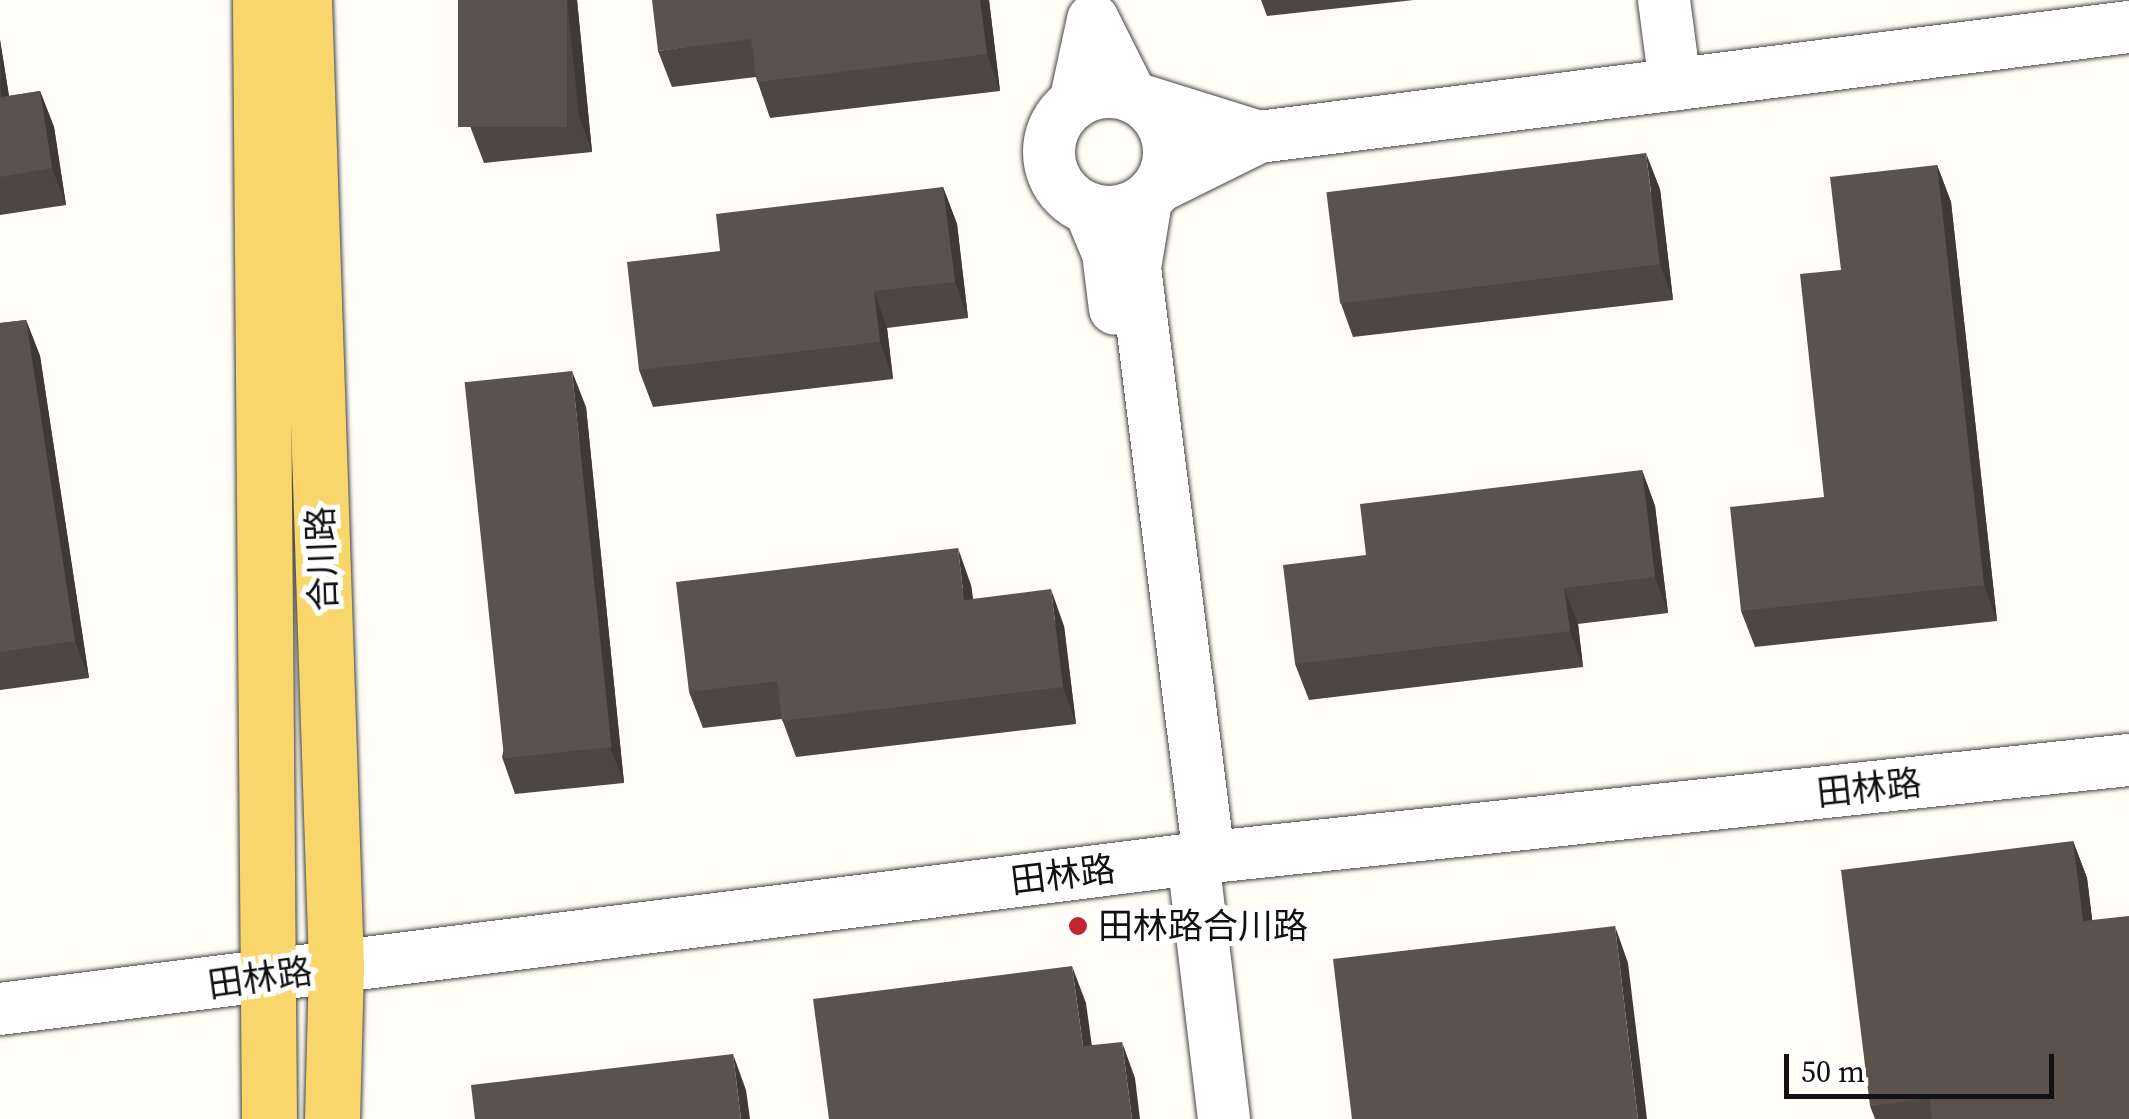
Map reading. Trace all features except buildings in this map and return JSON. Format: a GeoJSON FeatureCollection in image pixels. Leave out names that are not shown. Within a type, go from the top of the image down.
{"type":"FeatureCollection","features":[{"type":"Feature","properties":{"kind":"main road","name":"合川路"},"geometry":{"type":"LineString","coordinates":[[260,0],[271,979],[269,1119]]}},
{"type":"Feature","properties":{"kind":"main road","name":"合川路"},"geometry":{"type":"LineString","coordinates":[[304,0],[336,967],[332,1119]]}},
{"type":"Feature","properties":{"kind":"street"},"geometry":{"type":"LineString","coordinates":[[1664,0],[1674,84]]}},
{"type":"Feature","properties":{"kind":"street"},"geometry":{"type":"LineString","coordinates":[[1092,10],[1136,98],[1156,113],[1170,149],[1153,194],[1135,268],[1193,859]]}},
{"type":"Feature","properties":{"kind":"street"},"geometry":{"type":"LineString","coordinates":[[1075,103],[1092,10]]}},
{"type":"Feature","properties":{"kind":"street"},"geometry":{"type":"LineString","coordinates":[[1259,137],[1136,98],[1102,92],[1075,103],[1054,126],[1050,166],[1072,200],[1090,210],[1110,213],[1259,137],[2129,26]]}},
{"type":"Feature","properties":{"kind":"street"},"geometry":{"type":"LineString","coordinates":[[1090,210],[1108,253],[1193,859],[1224,1119]]}},
{"type":"Feature","properties":{"kind":"street","name":"田林路"},"geometry":{"type":"LineString","coordinates":[[0,1009],[271,979],[336,967],[1193,859],[2129,760]]}},
{"type":"Feature","properties":{"kind":"place","name":"田林路合川路"},"geometry":{"type":"Point","coordinates":[1078,926]}}]}
